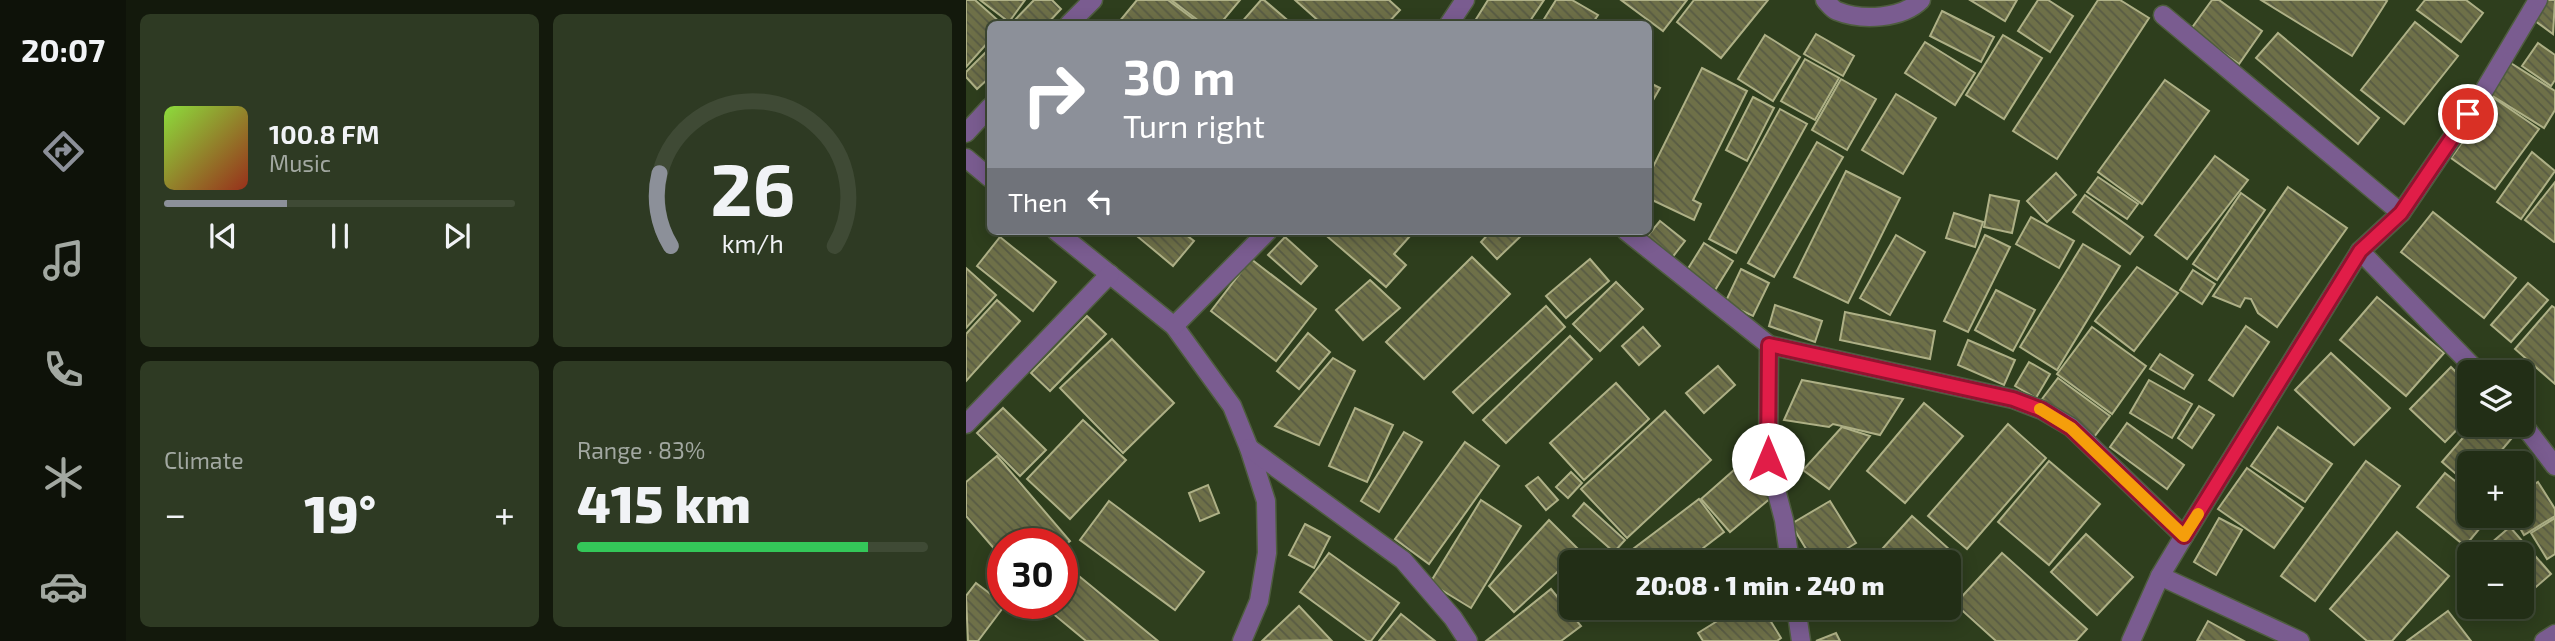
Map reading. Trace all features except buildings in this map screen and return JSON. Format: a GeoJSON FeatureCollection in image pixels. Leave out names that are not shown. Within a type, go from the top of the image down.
{"type":"FeatureCollection","features":[{"type":"Feature","properties":{"kind":"street"},"geometry":{"type":"LineString","coordinates":[[1072,21],[1093,0]]}},
{"type":"Feature","properties":{"kind":"street"},"geometry":{"type":"LineString","coordinates":[[1451,21],[1465,0]]}},
{"type":"Feature","properties":{"kind":"street"},"geometry":{"type":"LineString","coordinates":[[1825,0],[1835,11],[1872,18],[1913,9],[1921,0]]}},
{"type":"Feature","properties":{"kind":"street"},"geometry":{"type":"LineString","coordinates":[[2131,641],[2161,576],[2184,536],[2360,251],[2401,213],[2482,94],[2538,0]]}},
{"type":"Feature","properties":{"kind":"street"},"geometry":{"type":"LineString","coordinates":[[2163,15],[2401,213]]}},
{"type":"Feature","properties":{"kind":"street"},"geometry":{"type":"LineString","coordinates":[[966,133],[987,110]]}},
{"type":"Feature","properties":{"kind":"street"},"geometry":{"type":"LineString","coordinates":[[966,158],[987,176]]}},
{"type":"Feature","properties":{"kind":"street"},"geometry":{"type":"LineString","coordinates":[[1061,235],[1174,326],[1232,406],[1266,501],[1267,553],[1259,601],[1242,641]]}},
{"type":"Feature","properties":{"kind":"street"},"geometry":{"type":"LineString","coordinates":[[1174,326],[1264,235]]}},
{"type":"Feature","properties":{"kind":"street"},"geometry":{"type":"LineString","coordinates":[[1631,235],[1769,345],[2013,399],[2042,410],[2071,428],[2184,536]]}},
{"type":"Feature","properties":{"kind":"street"},"geometry":{"type":"LineString","coordinates":[[2360,251],[2466,360]]}},
{"type":"Feature","properties":{"kind":"street"},"geometry":{"type":"LineString","coordinates":[[966,424],[1110,274]]}},
{"type":"Feature","properties":{"kind":"street"},"geometry":{"type":"LineString","coordinates":[[1769,345],[1768,459],[1784,520],[1788,550]]}},
{"type":"Feature","properties":{"kind":"street"},"geometry":{"type":"LineString","coordinates":[[2533,437],[2555,466]]}},
{"type":"Feature","properties":{"kind":"street"},"geometry":{"type":"LineString","coordinates":[[1249,448],[1403,560],[1453,618],[1468,641]]}},
{"type":"Feature","properties":{"kind":"street"},"geometry":{"type":"LineString","coordinates":[[2161,576],[2300,641]]}},
{"type":"Feature","properties":{"kind":"street"},"geometry":{"type":"LineString","coordinates":[[1798,620],[1801,641]]}},
{"type":"Feature","properties":{"kind":"street"},"geometry":{"type":"LineString","coordinates":[[2544,641],[2555,634]]}},
{"type":"Feature","properties":{"kind":"slow traffic"},"geometry":{"type":"LineString","coordinates":[[2040,409],[2071,428],[2184,536],[2198,514]]}},
{"type":"Feature","properties":{"kind":"route"},"geometry":{"type":"LineString","coordinates":[[1768,459],[1769,345],[2013,399],[2042,410],[2071,428],[2184,536],[2360,251],[2401,213],[2468,114]]}}]}
